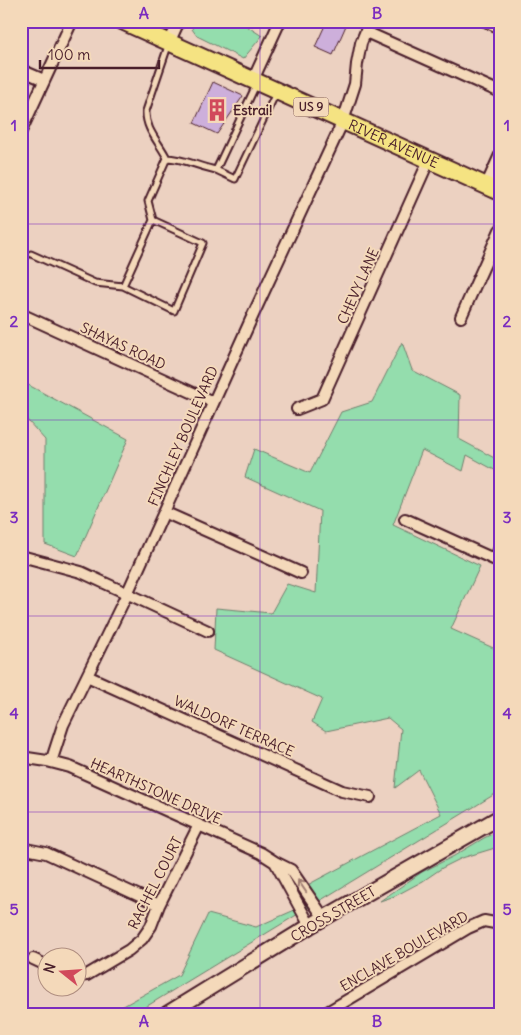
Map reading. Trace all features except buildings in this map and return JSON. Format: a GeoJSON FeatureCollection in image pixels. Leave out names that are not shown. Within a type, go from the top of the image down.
{"type":"FeatureCollection","features":[{"type":"Feature","properties":{"kind":"highway","name":"RIVER AVENUE"},"geometry":{"type":"LineString","coordinates":[[122,21],[493,189]]}},
{"type":"Feature","properties":{"kind":"main road","name":"CROSS STREET"},"geometry":{"type":"LineString","coordinates":[[167,1014],[310,926],[500,817]]}},
{"type":"Feature","properties":{"kind":"street"},"geometry":{"type":"LineString","coordinates":[[21,130],[72,21]]}},
{"type":"Feature","properties":{"kind":"street"},"geometry":{"type":"LineString","coordinates":[[169,43],[179,21]]}},
{"type":"Feature","properties":{"kind":"street"},"geometry":{"type":"LineString","coordinates":[[255,82],[280,21]]}},
{"type":"Feature","properties":{"kind":"street","name":"FINCHLEY BOULEVARD"},"geometry":{"type":"LineString","coordinates":[[52,762],[63,725],[127,594],[213,402],[343,121],[356,84],[361,42],[370,21]]}},
{"type":"Feature","properties":{"kind":"street"},"geometry":{"type":"LineString","coordinates":[[485,21],[500,28]]}},
{"type":"Feature","properties":{"kind":"street"},"geometry":{"type":"LineString","coordinates":[[366,32],[500,92]]}},
{"type":"Feature","properties":{"kind":"street"},"geometry":{"type":"LineString","coordinates":[[21,70],[44,80]]}},
{"type":"Feature","properties":{"kind":"street"},"geometry":{"type":"LineString","coordinates":[[493,189],[500,155]]}},
{"type":"Feature","properties":{"kind":"street","name":"CHEVY LANE"},"geometry":{"type":"LineString","coordinates":[[297,409],[322,399],[429,160]]}},
{"type":"Feature","properties":{"kind":"street"},"geometry":{"type":"LineString","coordinates":[[461,316],[500,230]]}},
{"type":"Feature","properties":{"kind":"street","name":"SHAYAS ROAD"},"geometry":{"type":"LineString","coordinates":[[21,314],[213,402]]}},
{"type":"Feature","properties":{"kind":"street"},"geometry":{"type":"LineString","coordinates":[[164,512],[301,573]]}},
{"type":"Feature","properties":{"kind":"street"},"geometry":{"type":"LineString","coordinates":[[405,519],[497,561],[500,548]]}},
{"type":"Feature","properties":{"kind":"street"},"geometry":{"type":"LineString","coordinates":[[21,556],[82,572],[208,631]]}},
{"type":"Feature","properties":{"kind":"street","name":"WALDORF TERRACE"},"geometry":{"type":"LineString","coordinates":[[87,676],[342,790],[370,797]]}},
{"type":"Feature","properties":{"kind":"street","name":"HEARTHSTONE DRIVE"},"geometry":{"type":"LineString","coordinates":[[21,758],[52,762],[70,767],[261,853],[291,870],[324,918]]}},
{"type":"Feature","properties":{"kind":"street","name":"RACHEL COURT"},"geometry":{"type":"LineString","coordinates":[[88,974],[142,940],[151,926],[159,905],[200,825]]}},
{"type":"Feature","properties":{"kind":"street"},"geometry":{"type":"LineString","coordinates":[[21,848],[46,853],[159,905]]}},
{"type":"Feature","properties":{"kind":"street","name":"HEARTHSTONE DRIVE"},"geometry":{"type":"LineString","coordinates":[[274,862],[310,926]]}},
{"type":"Feature","properties":{"kind":"street","name":"ENCLAVE BOULEVARD"},"geometry":{"type":"LineString","coordinates":[[324,1014],[468,928],[484,921],[500,924]]}},
{"type":"Feature","properties":{"kind":"street"},"geometry":{"type":"LineString","coordinates":[[33,959],[38,961]]}},
{"type":"Feature","properties":{"kind":"lane"},"geometry":{"type":"LineString","coordinates":[[167,158],[148,128],[146,111],[169,43]]}},
{"type":"Feature","properties":{"kind":"lane"},"geometry":{"type":"LineString","coordinates":[[216,170],[255,82]]}},
{"type":"Feature","properties":{"kind":"lane"},"geometry":{"type":"LineString","coordinates":[[167,158],[179,159],[197,166],[216,170],[236,179],[277,92]]}},
{"type":"Feature","properties":{"kind":"lane"},"geometry":{"type":"LineString","coordinates":[[123,286],[153,220],[148,201],[167,158]]}},
{"type":"Feature","properties":{"kind":"lane"},"geometry":{"type":"LineString","coordinates":[[30,254],[95,283],[123,286],[174,311],[203,243],[153,220]]}},
{"type":"Feature","properties":{"kind":"green space"},"geometry":{"type":"Polygon","coordinates":[[[196,21],[239,21],[262,36],[243,59],[197,36],[192,29],[196,21]]]}},
{"type":"Feature","properties":{"kind":"green space"},"geometry":{"type":"Polygon","coordinates":[[[402,342],[412,370],[460,395],[459,439],[500,461],[500,473],[467,455],[463,471],[422,450],[393,525],[480,566],[451,629],[500,651],[500,791],[134,1014],[109,1014],[179,975],[208,914],[256,927],[306,905],[298,890],[441,814],[419,770],[395,788],[401,729],[388,718],[326,731],[312,722],[322,699],[214,650],[216,608],[271,613],[287,584],[316,593],[320,511],[245,477],[254,449],[310,473],[341,412],[372,402],[402,342]]]}},
{"type":"Feature","properties":{"kind":"green space"},"geometry":{"type":"Polygon","coordinates":[[[21,381],[128,439],[77,556],[45,544],[45,440],[21,413],[21,381]]]}},
{"type":"Feature","properties":{"kind":"green space"},"geometry":{"type":"Polygon","coordinates":[[[500,830],[500,848],[462,858],[395,896],[380,901],[422,872],[500,830]]]}},
{"type":"Feature","properties":{"kind":"place","name":"Estrai!"},"geometry":{"type":"Point","coordinates":[217,110]}}]}
